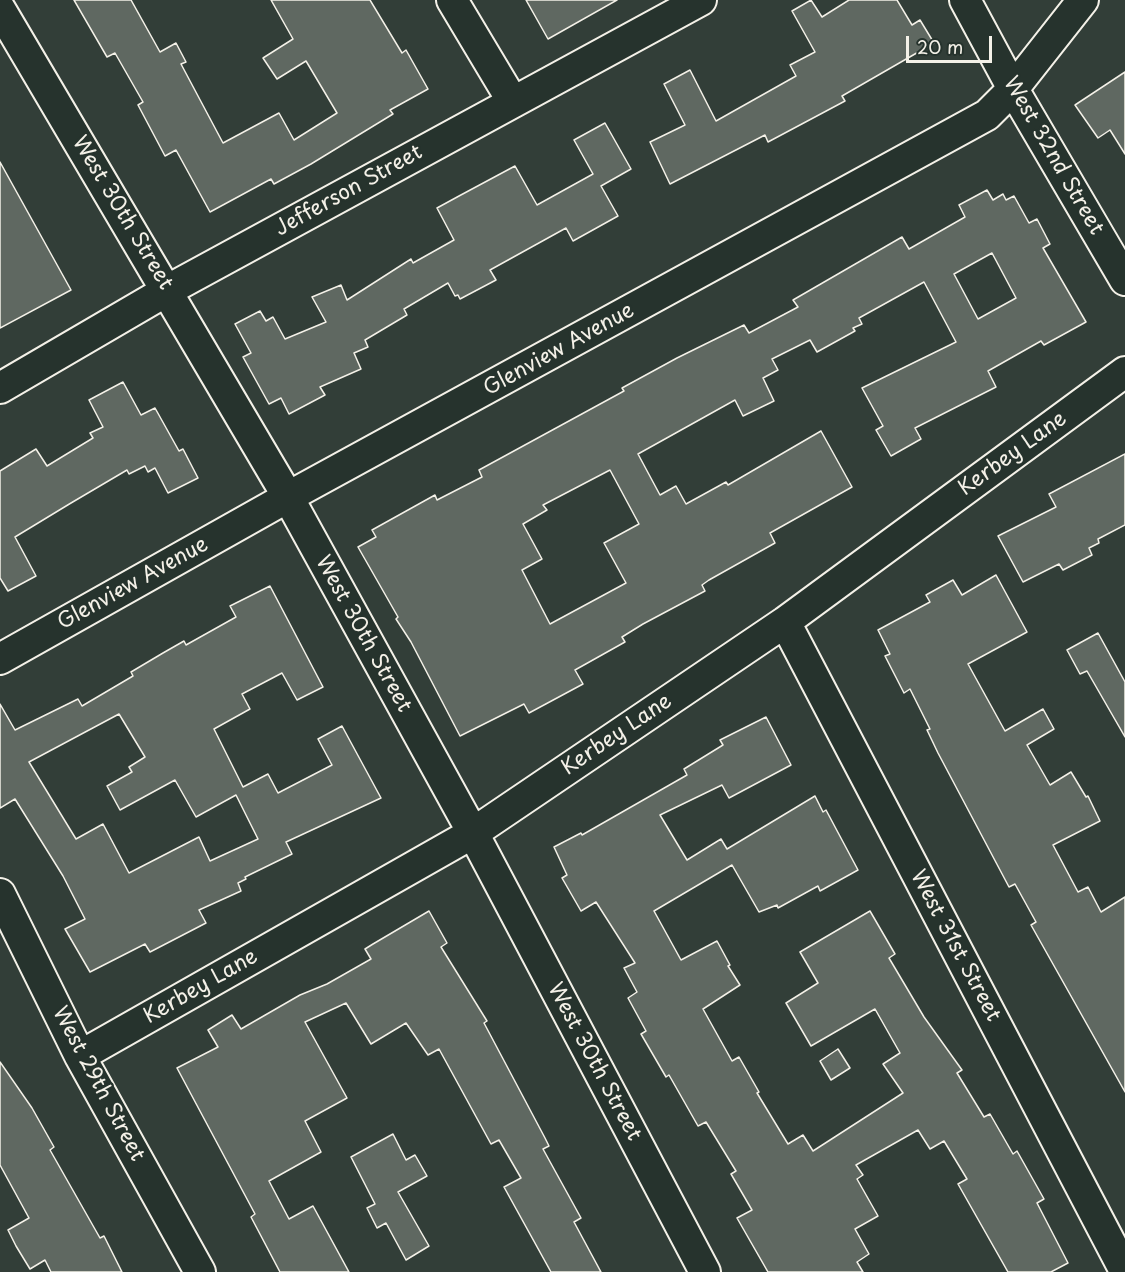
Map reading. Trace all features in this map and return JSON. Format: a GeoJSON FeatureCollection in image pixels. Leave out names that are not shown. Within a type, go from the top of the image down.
{"type":"FeatureCollection","features":[{"type":"Feature","properties":{"kind":"street"},"geometry":{"type":"LineString","coordinates":[[452,0],[513,102]]}},
{"type":"Feature","properties":{"kind":"street","name":"Jefferson Street"},"geometry":{"type":"LineString","coordinates":[[0,388],[168,290],[701,0]]}},
{"type":"Feature","properties":{"kind":"street","name":"West 32nd Street"},"geometry":{"type":"LineString","coordinates":[[965,0],[1013,89],[1125,280]]}},
{"type":"Feature","properties":{"kind":"street","name":"Glenview Avenue"},"geometry":{"type":"LineString","coordinates":[[0,659],[288,498],[987,115],[1013,89],[1083,0]]}},
{"type":"Feature","properties":{"kind":"street","name":"West 30th Street"},"geometry":{"type":"LineString","coordinates":[[0,9],[168,290],[288,498],[473,833],[705,1272]]}},
{"type":"Feature","properties":{"kind":"street","name":"Kerbey Lane"},"geometry":{"type":"LineString","coordinates":[[80,1056],[473,833],[785,621],[1125,372]]}},
{"type":"Feature","properties":{"kind":"street","name":"West 31st Street"},"geometry":{"type":"LineString","coordinates":[[785,621],[1125,1271]]}},
{"type":"Feature","properties":{"kind":"street","name":"West 29th Street"},"geometry":{"type":"LineString","coordinates":[[0,894],[80,1056],[200,1272]]}},
{"type":"Feature","properties":{"kind":"building"},"geometry":{"type":"Polygon","coordinates":[[[74,0],[131,0],[160,52],[176,43],[186,62],[181,64],[223,143],[279,113],[294,140],[337,113],[306,61],[277,79],[263,58],[293,39],[271,0],[370,0],[402,53],[406,50],[428,89],[390,110],[393,114],[311,164],[274,184],[271,179],[210,212],[176,150],[165,156],[138,105],[143,102],[115,53],[107,57],[74,0]]]}},
{"type":"Feature","properties":{"kind":"building"},"geometry":{"type":"Polygon","coordinates":[[[526,0],[617,0],[548,39],[526,0]]]}},
{"type":"Feature","properties":{"kind":"building"},"geometry":{"type":"Polygon","coordinates":[[[811,0],[822,17],[849,0],[897,0],[912,25],[920,20],[934,43],[842,96],[845,101],[768,142],[765,135],[670,184],[650,142],[685,125],[664,84],[690,70],[716,121],[796,76],[790,65],[815,52],[792,11],[811,0]]]}},
{"type":"Feature","properties":{"kind":"building"},"geometry":{"type":"Polygon","coordinates":[[[1125,72],[1125,154],[1110,130],[1098,138],[1075,105],[1125,72]]]}},
{"type":"Feature","properties":{"kind":"building"},"geometry":{"type":"Polygon","coordinates":[[[605,123],[631,169],[601,186],[618,216],[573,241],[566,228],[490,270],[496,280],[460,299],[458,295],[455,296],[448,283],[404,309],[407,315],[365,340],[368,347],[354,353],[361,369],[320,387],[325,395],[289,414],[281,398],[269,404],[243,357],[251,353],[235,324],[260,311],[266,321],[273,317],[285,339],[326,322],[312,297],[341,285],[347,300],[411,259],[413,263],[454,240],[437,208],[515,166],[537,205],[593,174],[574,140],[605,123]]]}},
{"type":"Feature","properties":{"kind":"building"},"geometry":{"type":"Polygon","coordinates":[[[0,162],[71,290],[0,328],[0,162]]]}},
{"type":"Feature","properties":{"kind":"building"},"geometry":{"type":"Polygon","coordinates":[[[987,190],[993,200],[1003,194],[1006,200],[1014,196],[1029,223],[1037,219],[1050,244],[1043,248],[1086,322],[1044,345],[1041,341],[988,371],[996,387],[915,428],[921,439],[891,456],[876,430],[883,426],[862,388],[956,342],[924,282],[859,318],[862,324],[853,328],[855,331],[817,352],[810,340],[772,359],[778,370],[763,378],[774,401],[743,416],[735,400],[638,454],[660,495],[676,486],[686,504],[726,482],[728,485],[821,431],[852,487],[770,533],[775,543],[709,580],[702,585],[705,591],[643,624],[622,637],[625,642],[575,670],[583,684],[529,713],[524,704],[460,736],[411,642],[396,619],[398,617],[358,547],[376,537],[372,530],[435,495],[437,500],[482,477],[479,470],[624,391],[622,388],[677,358],[744,325],[749,333],[798,307],[793,300],[902,237],[909,249],[965,217],[959,205],[987,190]],[[992,253],[954,274],[978,319],[1016,298],[992,253]],[[610,470],[543,505],[547,510],[523,524],[542,559],[522,570],[550,624],[626,583],[604,543],[639,524],[610,470]]]}},
{"type":"Feature","properties":{"kind":"building"},"geometry":{"type":"Polygon","coordinates":[[[123,382],[141,415],[155,408],[179,451],[183,449],[198,478],[168,493],[155,468],[148,472],[145,466],[129,474],[127,470],[71,503],[15,537],[36,576],[8,591],[0,578],[0,471],[36,449],[47,466],[93,438],[90,433],[103,427],[89,400],[123,382]]]}},
{"type":"Feature","properties":{"kind":"building"},"geometry":{"type":"Polygon","coordinates":[[[1125,454],[1125,525],[1098,539],[1099,543],[1089,548],[1092,555],[1063,570],[1059,564],[1023,582],[998,536],[1056,507],[1049,494],[1125,454]]]}},
{"type":"Feature","properties":{"kind":"building"},"geometry":{"type":"Polygon","coordinates":[[[996,575],[1027,632],[968,664],[1005,731],[1043,709],[1054,729],[1027,745],[1050,785],[1071,772],[1086,797],[1088,796],[1100,821],[1053,845],[1078,892],[1088,887],[1101,912],[1125,897],[1125,1092],[1031,925],[1036,922],[1015,884],[1009,887],[938,753],[927,730],[930,729],[910,689],[904,693],[885,656],[890,654],[878,630],[930,602],[926,595],[953,580],[962,595],[996,575]]]}},
{"type":"Feature","properties":{"kind":"building"},"geometry":{"type":"Polygon","coordinates":[[[270,586],[323,687],[297,700],[282,673],[242,694],[250,709],[214,729],[243,787],[268,774],[278,793],[332,765],[318,739],[342,726],[381,798],[286,842],[292,854],[245,877],[246,879],[238,883],[241,891],[199,910],[206,923],[150,952],[145,944],[90,972],[65,929],[85,919],[63,876],[15,799],[0,808],[0,704],[15,730],[78,699],[82,706],[133,676],[131,672],[163,653],[184,641],[186,645],[236,617],[230,606],[270,586]],[[119,714],[29,762],[76,839],[103,824],[129,873],[199,837],[210,861],[258,839],[236,795],[196,817],[175,780],[120,810],[107,786],[132,772],[129,767],[145,757],[119,714]]]}},
{"type":"Feature","properties":{"kind":"building"},"geometry":{"type":"Polygon","coordinates":[[[1098,633],[1125,682],[1125,737],[1087,671],[1080,674],[1067,650],[1098,633]]]}},
{"type":"Feature","properties":{"kind":"building"},"geometry":{"type":"Polygon","coordinates":[[[766,717],[791,765],[729,798],[722,785],[660,815],[687,860],[721,839],[727,849],[815,796],[823,812],[826,810],[858,870],[820,891],[818,886],[778,908],[777,905],[759,912],[732,865],[654,911],[681,960],[717,941],[730,965],[728,966],[740,985],[703,1009],[732,1061],[739,1057],[759,1092],[757,1093],[788,1144],[803,1135],[813,1151],[903,1093],[883,1064],[900,1053],[875,1009],[811,1046],[786,1003],[818,983],[800,952],[870,911],[895,954],[889,958],[924,1017],[962,1070],[957,1073],[984,1117],[990,1114],[1013,1154],[1017,1151],[1044,1199],[1037,1203],[1068,1263],[1051,1272],[1008,1272],[958,1184],[967,1179],[944,1141],[930,1149],[918,1130],[856,1165],[863,1175],[857,1179],[878,1216],[855,1229],[869,1254],[857,1262],[863,1272],[768,1272],[737,1218],[752,1210],[731,1174],[736,1171],[706,1122],[698,1126],[669,1075],[666,1077],[641,1034],[646,1031],[628,998],[637,992],[624,968],[635,963],[596,902],[581,911],[562,878],[567,875],[554,847],[581,833],[582,835],[687,775],[684,769],[723,745],[720,740],[766,717]]]}},
{"type":"Feature","properties":{"kind":"building"},"geometry":{"type":"Polygon","coordinates":[[[429,911],[447,943],[441,947],[487,1021],[484,1023],[549,1146],[543,1149],[581,1218],[574,1222],[601,1272],[551,1272],[504,1187],[521,1178],[499,1140],[491,1144],[439,1049],[428,1055],[406,1023],[371,1044],[346,1003],[305,1022],[347,1098],[305,1121],[321,1152],[269,1181],[289,1219],[313,1206],[349,1272],[280,1272],[251,1217],[255,1214],[177,1068],[218,1047],[208,1030],[232,1015],[241,1029],[300,995],[327,984],[371,959],[365,949],[429,911]]]}},
{"type":"Feature","properties":{"kind":"building"},"geometry":{"type":"Polygon","coordinates":[[[838,1049],[850,1068],[831,1080],[820,1061],[838,1049]]]}},
{"type":"Feature","properties":{"kind":"building"},"geometry":{"type":"Polygon","coordinates":[[[0,1062],[32,1108],[54,1147],[50,1150],[100,1238],[104,1236],[122,1272],[51,1272],[45,1260],[30,1269],[16,1246],[8,1230],[29,1218],[0,1165],[0,1062]]]}},
{"type":"Feature","properties":{"kind":"building"},"geometry":{"type":"Polygon","coordinates":[[[393,1134],[406,1160],[415,1155],[427,1176],[398,1192],[429,1246],[406,1260],[386,1223],[377,1228],[367,1208],[375,1204],[351,1157],[393,1134]]]}}]}
